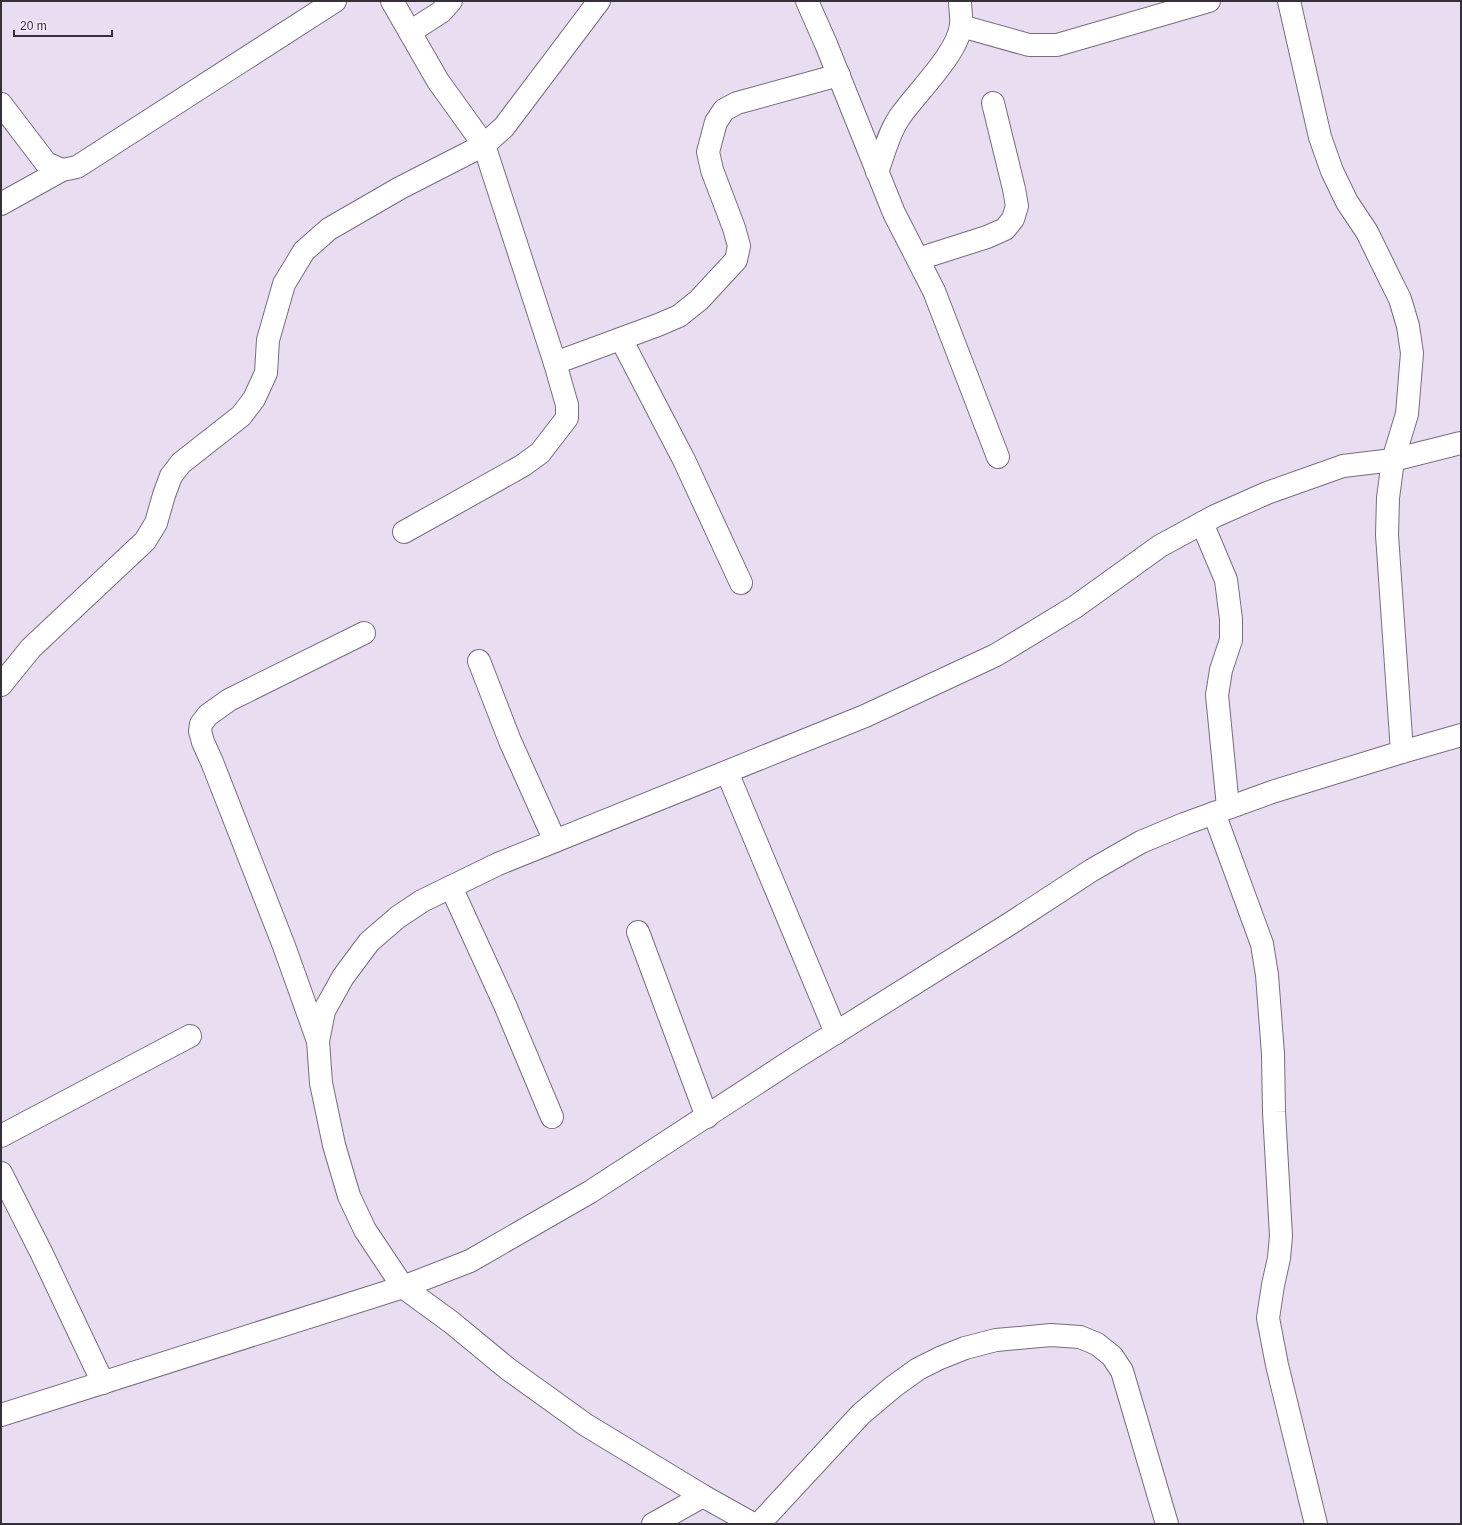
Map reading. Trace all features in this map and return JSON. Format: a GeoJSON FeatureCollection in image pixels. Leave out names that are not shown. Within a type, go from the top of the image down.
{"type":"FeatureCollection","features":[{"type":"Feature","properties":{"kind":"street"},"geometry":{"type":"LineString","coordinates":[[1,204],[62,170],[77,167],[335,1]]}},
{"type":"Feature","properties":{"kind":"street"},"geometry":{"type":"LineString","coordinates":[[392,1],[438,81],[484,145],[555,363],[567,405],[567,418],[540,453],[522,466],[404,532]]}},
{"type":"Feature","properties":{"kind":"street"},"geometry":{"type":"LineString","coordinates":[[410,32],[441,12],[451,1]]}},
{"type":"Feature","properties":{"kind":"street"},"geometry":{"type":"LineString","coordinates":[[807,1],[839,75],[894,213],[934,290],[998,457]]}},
{"type":"Feature","properties":{"kind":"street"},"geometry":{"type":"LineString","coordinates":[[878,172],[889,138],[898,119],[947,57],[957,38],[961,26],[960,1]]}},
{"type":"Feature","properties":{"kind":"street"},"geometry":{"type":"LineString","coordinates":[[961,26],[1029,45],[1057,45],[1209,1]]}},
{"type":"Feature","properties":{"kind":"street"},"geometry":{"type":"LineString","coordinates":[[1289,1],[1320,137],[1332,171],[1347,202],[1367,232],[1400,299],[1408,326],[1412,353],[1407,414],[1393,460],[1388,498],[1387,535],[1402,752]]}},
{"type":"Feature","properties":{"kind":"street"},"geometry":{"type":"LineString","coordinates":[[1,685],[31,648],[145,541],[156,523],[171,476],[180,463],[241,416],[254,399],[266,373],[268,340],[284,284],[304,252],[329,229],[400,188],[484,145],[504,127],[591,4]]}},
{"type":"Feature","properties":{"kind":"street"},"geometry":{"type":"LineString","coordinates":[[555,363],[679,316],[700,300],[736,260],[740,246],[712,170],[708,152],[716,122],[724,110],[737,103],[839,75]]}},
{"type":"Feature","properties":{"kind":"street"},"geometry":{"type":"LineString","coordinates":[[918,259],[987,237],[1005,229],[1013,219],[1017,206],[1014,189],[992,103]]}},
{"type":"Feature","properties":{"kind":"street"},"geometry":{"type":"LineString","coordinates":[[1,104],[46,162],[62,170]]}},
{"type":"Feature","properties":{"kind":"street"},"geometry":{"type":"LineString","coordinates":[[621,339],[684,460],[740,583]]}},
{"type":"Feature","properties":{"kind":"street"},"geometry":{"type":"LineString","coordinates":[[753,1524],[703,1496],[586,1425],[508,1369],[451,1322],[403,1287],[364,1230],[349,1196],[334,1145],[321,1083],[318,1041],[324,1011],[343,977],[369,942],[398,917],[422,901],[498,864],[865,716],[996,655],[1075,607],[1160,546],[1202,523],[1267,493],[1343,466],[1393,460],[1461,443]]}},
{"type":"Feature","properties":{"kind":"street"},"geometry":{"type":"LineString","coordinates":[[1202,523],[1226,580],[1231,619],[1231,640],[1221,670],[1217,696],[1221,810],[1262,944],[1268,975],[1272,1032],[1278,1204],[1281,1236],[1279,1258],[1268,1318],[1277,1365],[1316,1524]]}},
{"type":"Feature","properties":{"kind":"street"},"geometry":{"type":"LineString","coordinates":[[318,1041],[284,946],[203,742],[200,731],[201,724],[208,715],[229,700],[364,633]]}},
{"type":"Feature","properties":{"kind":"street"},"geometry":{"type":"LineString","coordinates":[[479,661],[510,741],[555,841]]}},
{"type":"Feature","properties":{"kind":"street"},"geometry":{"type":"LineString","coordinates":[[2,1413],[103,1383],[403,1287],[470,1261],[590,1192],[1092,870],[1141,842],[1221,810],[1272,792],[1461,735]]}},
{"type":"Feature","properties":{"kind":"street"},"geometry":{"type":"LineString","coordinates":[[727,772],[836,1033]]}},
{"type":"Feature","properties":{"kind":"street"},"geometry":{"type":"LineString","coordinates":[[451,887],[505,1005],[552,1117]]}},
{"type":"Feature","properties":{"kind":"street"},"geometry":{"type":"LineString","coordinates":[[638,932],[707,1117]]}},
{"type":"Feature","properties":{"kind":"street"},"geometry":{"type":"LineString","coordinates":[[1,1136],[190,1036]]}},
{"type":"Feature","properties":{"kind":"street"},"geometry":{"type":"LineString","coordinates":[[1,1173],[42,1254],[103,1383]]}},
{"type":"Feature","properties":{"kind":"street"},"geometry":{"type":"LineString","coordinates":[[759,1524],[861,1414],[893,1387],[918,1369],[965,1348],[996,1340],[1051,1334],[1080,1337],[1097,1344],[1112,1356],[1122,1371],[1167,1524]]}},
{"type":"Feature","properties":{"kind":"street"},"geometry":{"type":"LineString","coordinates":[[653,1524],[703,1496]]}}]}
